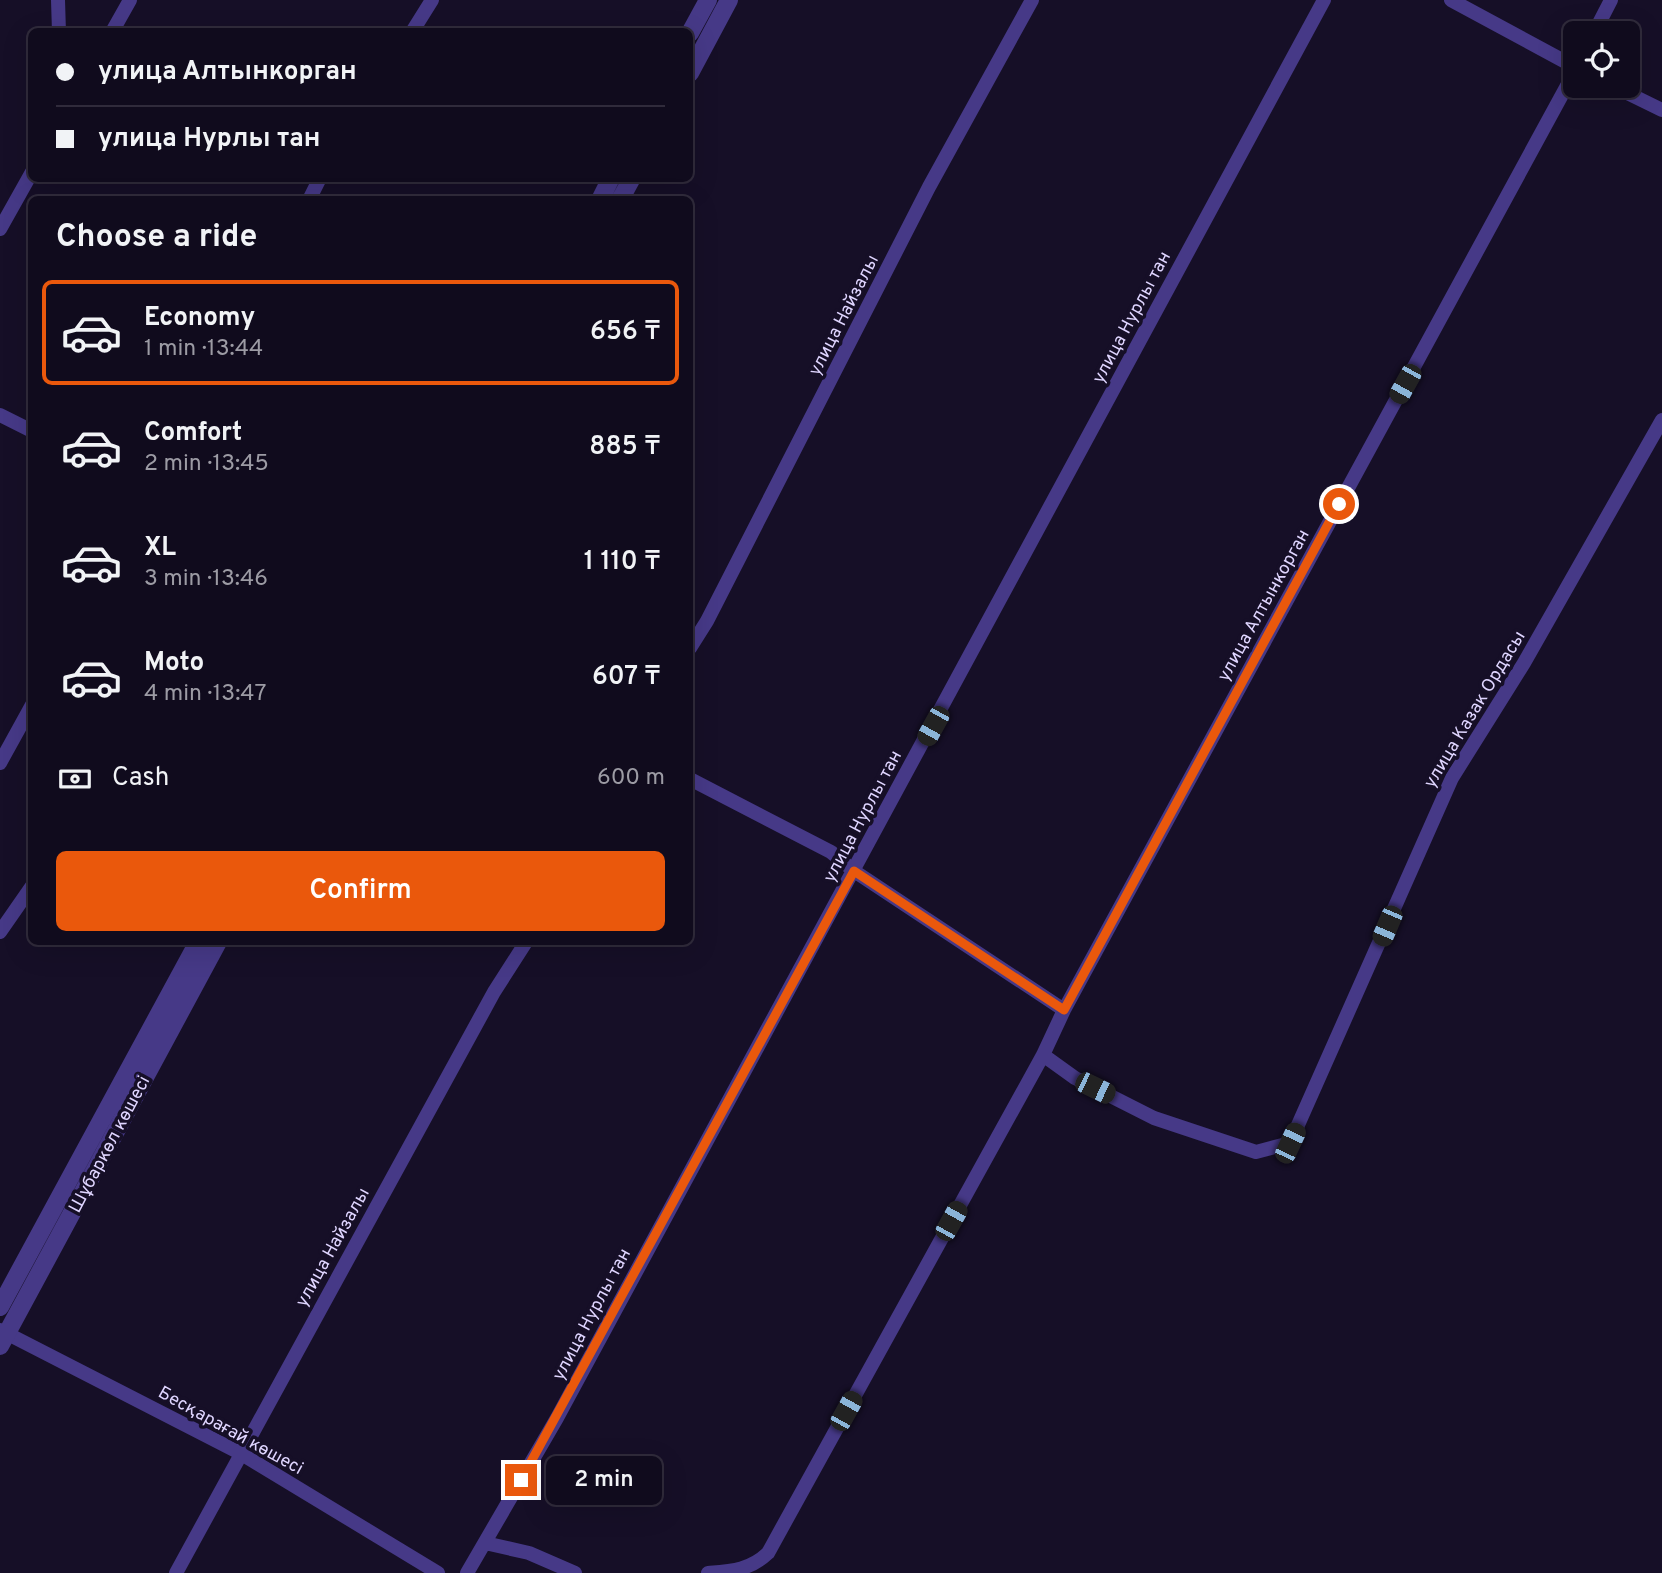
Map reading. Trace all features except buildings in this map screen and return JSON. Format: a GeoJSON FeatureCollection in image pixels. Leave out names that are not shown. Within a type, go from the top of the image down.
{"type":"FeatureCollection","features":[{"type":"Feature","properties":{"kind":"street"},"geometry":{"type":"LineString","coordinates":[[58,0],[59,28]]}},
{"type":"Feature","properties":{"kind":"street"},"geometry":{"type":"LineString","coordinates":[[113,28],[130,0]]}},
{"type":"Feature","properties":{"kind":"street"},"geometry":{"type":"LineString","coordinates":[[414,28],[432,0]]}},
{"type":"Feature","properties":{"kind":"street"},"geometry":{"type":"LineString","coordinates":[[693,28],[708,0]]}},
{"type":"Feature","properties":{"kind":"street"},"geometry":{"type":"LineString","coordinates":[[693,67],[729,0]]}},
{"type":"Feature","properties":{"kind":"street","name":"улица Найзалы"},"geometry":{"type":"LineString","coordinates":[[693,643],[707,621],[929,187],[1032,0]]}},
{"type":"Feature","properties":{"kind":"street","name":"улица Нурлы тан"},"geometry":{"type":"LineString","coordinates":[[467,1573],[557,1418],[1324,0]]}},
{"type":"Feature","properties":{"kind":"street"},"geometry":{"type":"LineString","coordinates":[[1451,0],[1563,62]]}},
{"type":"Feature","properties":{"kind":"street"},"geometry":{"type":"LineString","coordinates":[[1600,21],[1611,0]]}},
{"type":"Feature","properties":{"kind":"street","name":"улица Алтынкорган"},"geometry":{"type":"LineString","coordinates":[[708,1573],[741,1570],[757,1564],[768,1553],[1043,1055],[1064,1010],[1563,91]]}},
{"type":"Feature","properties":{"kind":"street"},"geometry":{"type":"LineString","coordinates":[[1638,98],[1662,110]]}},
{"type":"Feature","properties":{"kind":"street"},"geometry":{"type":"LineString","coordinates":[[0,229],[28,179]]}},
{"type":"Feature","properties":{"kind":"street"},"geometry":{"type":"LineString","coordinates":[[0,415],[28,429]]}},
{"type":"Feature","properties":{"kind":"street","name":"улица Казак Ордасы"},"geometry":{"type":"LineString","coordinates":[[1043,1055],[1075,1078],[1154,1118],[1256,1152],[1290,1143],[1452,778],[1524,663],[1662,421]]}},
{"type":"Feature","properties":{"kind":"street"},"geometry":{"type":"LineString","coordinates":[[0,763],[28,712]]}},
{"type":"Feature","properties":{"kind":"street"},"geometry":{"type":"LineString","coordinates":[[693,781],[831,852],[854,871],[1064,1010]]}},
{"type":"Feature","properties":{"kind":"street"},"geometry":{"type":"LineString","coordinates":[[0,932],[28,892]]}},
{"type":"Feature","properties":{"kind":"street","name":"Шұбаркөл көшесі"},"geometry":{"type":"LineString","coordinates":[[0,1307],[196,945]]}},
{"type":"Feature","properties":{"kind":"street","name":"Шұбаркөл көшесі"},"geometry":{"type":"LineString","coordinates":[[2,1337],[216,945]]}},
{"type":"Feature","properties":{"kind":"street","name":"улица Найзалы"},"geometry":{"type":"LineString","coordinates":[[176,1573],[494,992],[524,945]]}},
{"type":"Feature","properties":{"kind":"street","name":"Бесқарағай көшесі"},"geometry":{"type":"LineString","coordinates":[[2,1337],[240,1453],[438,1573]]}},
{"type":"Feature","properties":{"kind":"street"},"geometry":{"type":"LineString","coordinates":[[485,1543],[529,1553],[575,1573]]}},
{"type":"Feature","properties":{"kind":"route"},"geometry":{"type":"LineString","coordinates":[[521,1480],[854,871],[1064,1010],[1339,504]]}}]}
